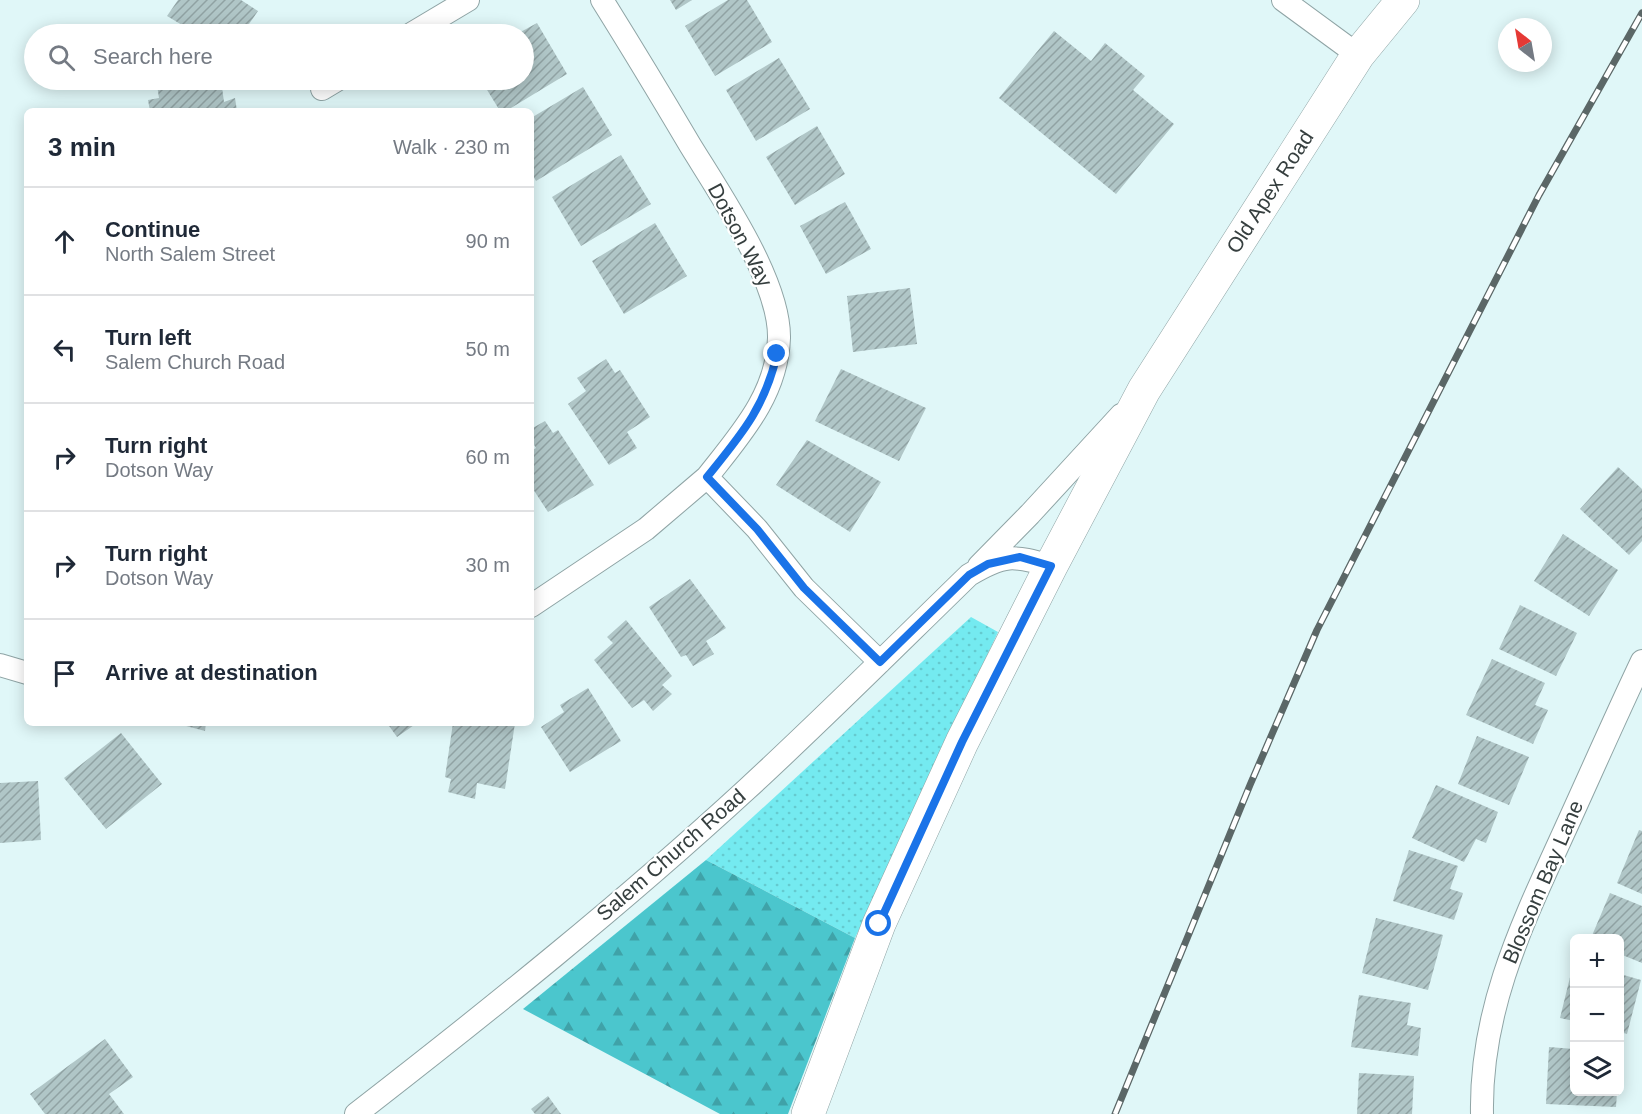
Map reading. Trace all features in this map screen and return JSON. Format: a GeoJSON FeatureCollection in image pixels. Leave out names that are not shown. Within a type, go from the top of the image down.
{"type":"FeatureCollection","features":[{"type":"Feature","properties":{"kind":"main road","name":"Old Apex Road"},"geometry":{"type":"LineString","coordinates":[[808,1114],[879,924],[962,742],[1144,390],[1358,54],[1403,0]]}},
{"type":"Feature","properties":{"kind":"street"},"geometry":{"type":"LineString","coordinates":[[428,24],[468,0]]}},
{"type":"Feature","properties":{"kind":"street","name":"Dotson Way"},"geometry":{"type":"LineString","coordinates":[[534,604],[646,529],[707,477],[750,422],[763,400],[773,373],[779,337],[772,295],[753,252],[603,0]]}},
{"type":"Feature","properties":{"kind":"street"},"geometry":{"type":"LineString","coordinates":[[1283,0],[1358,54]]}},
{"type":"Feature","properties":{"kind":"street","name":"Salem Church Road"},"geometry":{"type":"LineString","coordinates":[[356,1114],[489,1011],[747,789],[1030,514],[1144,390]]}},
{"type":"Feature","properties":{"kind":"street"},"geometry":{"type":"LineString","coordinates":[[707,477],[757,529],[804,588],[880,662]]}},
{"type":"Feature","properties":{"kind":"street","name":"Salem Church Road"},"geometry":{"type":"LineString","coordinates":[[969,575],[988,564],[1020,557],[1051,566]]}},
{"type":"Feature","properties":{"kind":"street","name":"Blossom Bay Lane"},"geometry":{"type":"LineString","coordinates":[[1482,1114],[1484,1064],[1489,1028],[1508,960],[1642,661]]}},
{"type":"Feature","properties":{"kind":"street"},"geometry":{"type":"LineString","coordinates":[[0,665],[24,672]]}},
{"type":"Feature","properties":{"kind":"shaded area"},"geometry":{"type":"Polygon","coordinates":[[[971,617],[998,632],[855,938],[706,860],[971,617]]]}},
{"type":"Feature","properties":{"kind":"green space"},"geometry":{"type":"Polygon","coordinates":[[[706,860],[855,938],[788,1114],[720,1114],[523,1009],[706,860]]]}},
{"type":"Feature","properties":{"kind":"building"},"geometry":{"type":"Polygon","coordinates":[[[178,0],[241,0],[258,11],[249,24],[180,24],[167,16],[178,0]]]}},
{"type":"Feature","properties":{"kind":"building"},"geometry":{"type":"Polygon","coordinates":[[[670,0],[692,0],[676,10],[670,0]]]}},
{"type":"Feature","properties":{"kind":"building"},"geometry":{"type":"Polygon","coordinates":[[[728,0],[747,0],[772,42],[715,76],[685,26],[728,0]]]}},
{"type":"Feature","properties":{"kind":"building"},"geometry":{"type":"Polygon","coordinates":[[[537,23],[567,74],[511,108],[498,108],[487,90],[534,90],[534,25],[537,23]]]}},
{"type":"Feature","properties":{"kind":"building"},"geometry":{"type":"Polygon","coordinates":[[[1054,31],[1091,61],[1105,43],[1145,76],[1133,90],[1174,124],[1116,194],[999,98],[1054,31]]]}},
{"type":"Feature","properties":{"kind":"building"},"geometry":{"type":"Polygon","coordinates":[[[779,58],[810,109],[756,141],[726,90],[779,58]]]}},
{"type":"Feature","properties":{"kind":"building"},"geometry":{"type":"Polygon","coordinates":[[[583,87],[612,135],[536,181],[534,177],[534,116],[583,87]]]}},
{"type":"Feature","properties":{"kind":"building"},"geometry":{"type":"Polygon","coordinates":[[[158,90],[222,90],[224,102],[235,98],[237,108],[149,108],[148,100],[159,98],[158,90]]]}},
{"type":"Feature","properties":{"kind":"building"},"geometry":{"type":"Polygon","coordinates":[[[817,126],[845,174],[795,205],[766,157],[817,126]]]}},
{"type":"Feature","properties":{"kind":"building"},"geometry":{"type":"Polygon","coordinates":[[[621,155],[651,204],[581,246],[552,197],[621,155]]]}},
{"type":"Feature","properties":{"kind":"building"},"geometry":{"type":"Polygon","coordinates":[[[845,202],[871,249],[826,274],[800,226],[845,202]]]}},
{"type":"Feature","properties":{"kind":"building"},"geometry":{"type":"Polygon","coordinates":[[[655,223],[687,276],[624,314],[592,261],[655,223]]]}},
{"type":"Feature","properties":{"kind":"building"},"geometry":{"type":"Polygon","coordinates":[[[910,288],[917,344],[853,352],[847,296],[910,288]]]}},
{"type":"Feature","properties":{"kind":"building"},"geometry":{"type":"Polygon","coordinates":[[[606,359],[615,373],[620,370],[650,417],[627,432],[637,448],[609,465],[568,404],[586,391],[577,378],[606,359]]]}},
{"type":"Feature","properties":{"kind":"building"},"geometry":{"type":"Polygon","coordinates":[[[841,369],[926,408],[899,461],[815,421],[841,369]]]}},
{"type":"Feature","properties":{"kind":"building"},"geometry":{"type":"Polygon","coordinates":[[[545,421],[553,433],[558,430],[594,485],[548,512],[534,491],[534,449],[536,448],[534,427],[545,421]]]}},
{"type":"Feature","properties":{"kind":"building"},"geometry":{"type":"Polygon","coordinates":[[[807,440],[881,482],[850,532],[776,485],[807,440]]]}},
{"type":"Feature","properties":{"kind":"building"},"geometry":{"type":"Polygon","coordinates":[[[1618,467],[1642,489],[1642,541],[1629,555],[1580,509],[1618,467]]]}},
{"type":"Feature","properties":{"kind":"building"},"geometry":{"type":"Polygon","coordinates":[[[1563,534],[1618,570],[1589,616],[1534,581],[1563,534]]]}},
{"type":"Feature","properties":{"kind":"building"},"geometry":{"type":"Polygon","coordinates":[[[690,579],[726,628],[706,641],[714,654],[693,666],[686,655],[681,657],[649,607],[690,579]]]}},
{"type":"Feature","properties":{"kind":"building"},"geometry":{"type":"Polygon","coordinates":[[[1520,605],[1577,633],[1556,676],[1499,649],[1520,605]]]}},
{"type":"Feature","properties":{"kind":"building"},"geometry":{"type":"Polygon","coordinates":[[[626,620],[672,676],[662,685],[672,694],[653,711],[644,700],[632,708],[594,660],[613,643],[607,637],[626,620]]]}},
{"type":"Feature","properties":{"kind":"building"},"geometry":{"type":"Polygon","coordinates":[[[1492,659],[1545,683],[1535,705],[1548,710],[1533,744],[1466,715],[1492,659]]]}},
{"type":"Feature","properties":{"kind":"building"},"geometry":{"type":"Polygon","coordinates":[[[588,688],[621,741],[570,772],[541,727],[564,712],[560,705],[588,688]]]}},
{"type":"Feature","properties":{"kind":"building"},"geometry":{"type":"Polygon","coordinates":[[[186,726],[206,726],[205,731],[186,726]]]}},
{"type":"Feature","properties":{"kind":"building"},"geometry":{"type":"Polygon","coordinates":[[[389,726],[413,726],[397,737],[389,726]]]}},
{"type":"Feature","properties":{"kind":"building"},"geometry":{"type":"Polygon","coordinates":[[[453,726],[515,726],[505,789],[477,783],[475,799],[448,792],[451,779],[445,777],[453,726]]]}},
{"type":"Feature","properties":{"kind":"building"},"geometry":{"type":"Polygon","coordinates":[[[121,733],[162,784],[106,829],[64,778],[121,733]]]}},
{"type":"Feature","properties":{"kind":"building"},"geometry":{"type":"Polygon","coordinates":[[[1477,736],[1529,757],[1509,805],[1458,784],[1477,736]]]}},
{"type":"Feature","properties":{"kind":"building"},"geometry":{"type":"Polygon","coordinates":[[[38,781],[41,840],[0,843],[0,783],[38,781]]]}},
{"type":"Feature","properties":{"kind":"building"},"geometry":{"type":"Polygon","coordinates":[[[1436,785],[1498,812],[1486,843],[1476,839],[1464,862],[1412,838],[1436,785]]]}},
{"type":"Feature","properties":{"kind":"building"},"geometry":{"type":"Polygon","coordinates":[[[1639,830],[1642,831],[1642,894],[1617,883],[1639,830]]]}},
{"type":"Feature","properties":{"kind":"building"},"geometry":{"type":"Polygon","coordinates":[[[1409,850],[1458,866],[1450,889],[1463,893],[1454,920],[1393,901],[1409,850]]]}},
{"type":"Feature","properties":{"kind":"building"},"geometry":{"type":"Polygon","coordinates":[[[1610,893],[1642,906],[1642,963],[1624,956],[1624,934],[1593,934],[1610,893]]]}},
{"type":"Feature","properties":{"kind":"building"},"geometry":{"type":"Polygon","coordinates":[[[1376,918],[1443,935],[1428,990],[1362,973],[1376,918]]]}},
{"type":"Feature","properties":{"kind":"building"},"geometry":{"type":"Polygon","coordinates":[[[1624,975],[1641,980],[1627,1034],[1624,1033],[1624,975]]]}},
{"type":"Feature","properties":{"kind":"building"},"geometry":{"type":"Polygon","coordinates":[[[1570,977],[1570,1020],[1560,1018],[1570,977]]]}},
{"type":"Feature","properties":{"kind":"building"},"geometry":{"type":"Polygon","coordinates":[[[1359,995],[1411,1003],[1407,1025],[1421,1028],[1418,1056],[1351,1047],[1359,995]]]}},
{"type":"Feature","properties":{"kind":"building"},"geometry":{"type":"Polygon","coordinates":[[[105,1039],[133,1077],[109,1094],[124,1114],[45,1114],[30,1094],[105,1039]]]}},
{"type":"Feature","properties":{"kind":"building"},"geometry":{"type":"Polygon","coordinates":[[[1549,1047],[1570,1049],[1570,1096],[1617,1096],[1616,1107],[1546,1104],[1549,1047]]]}},
{"type":"Feature","properties":{"kind":"building"},"geometry":{"type":"Polygon","coordinates":[[[1359,1073],[1414,1076],[1412,1114],[1357,1114],[1359,1073]]]}},
{"type":"Feature","properties":{"kind":"building"},"geometry":{"type":"Polygon","coordinates":[[[548,1096],[561,1114],[535,1114],[531,1109],[548,1096]]]}},
{"type":"Feature","properties":{"kind":"railway"},"geometry":{"type":"LineString","coordinates":[[1115,1114],[1250,785],[1317,630],[1539,195],[1642,13]]}},
{"type":"Feature","properties":{"kind":"route"},"geometry":{"type":"LineString","coordinates":[[777,354],[763,400],[750,422],[707,477],[757,529],[804,588],[880,662],[969,575],[988,564],[1020,557],[1051,566],[962,742],[879,924]]}}]}
